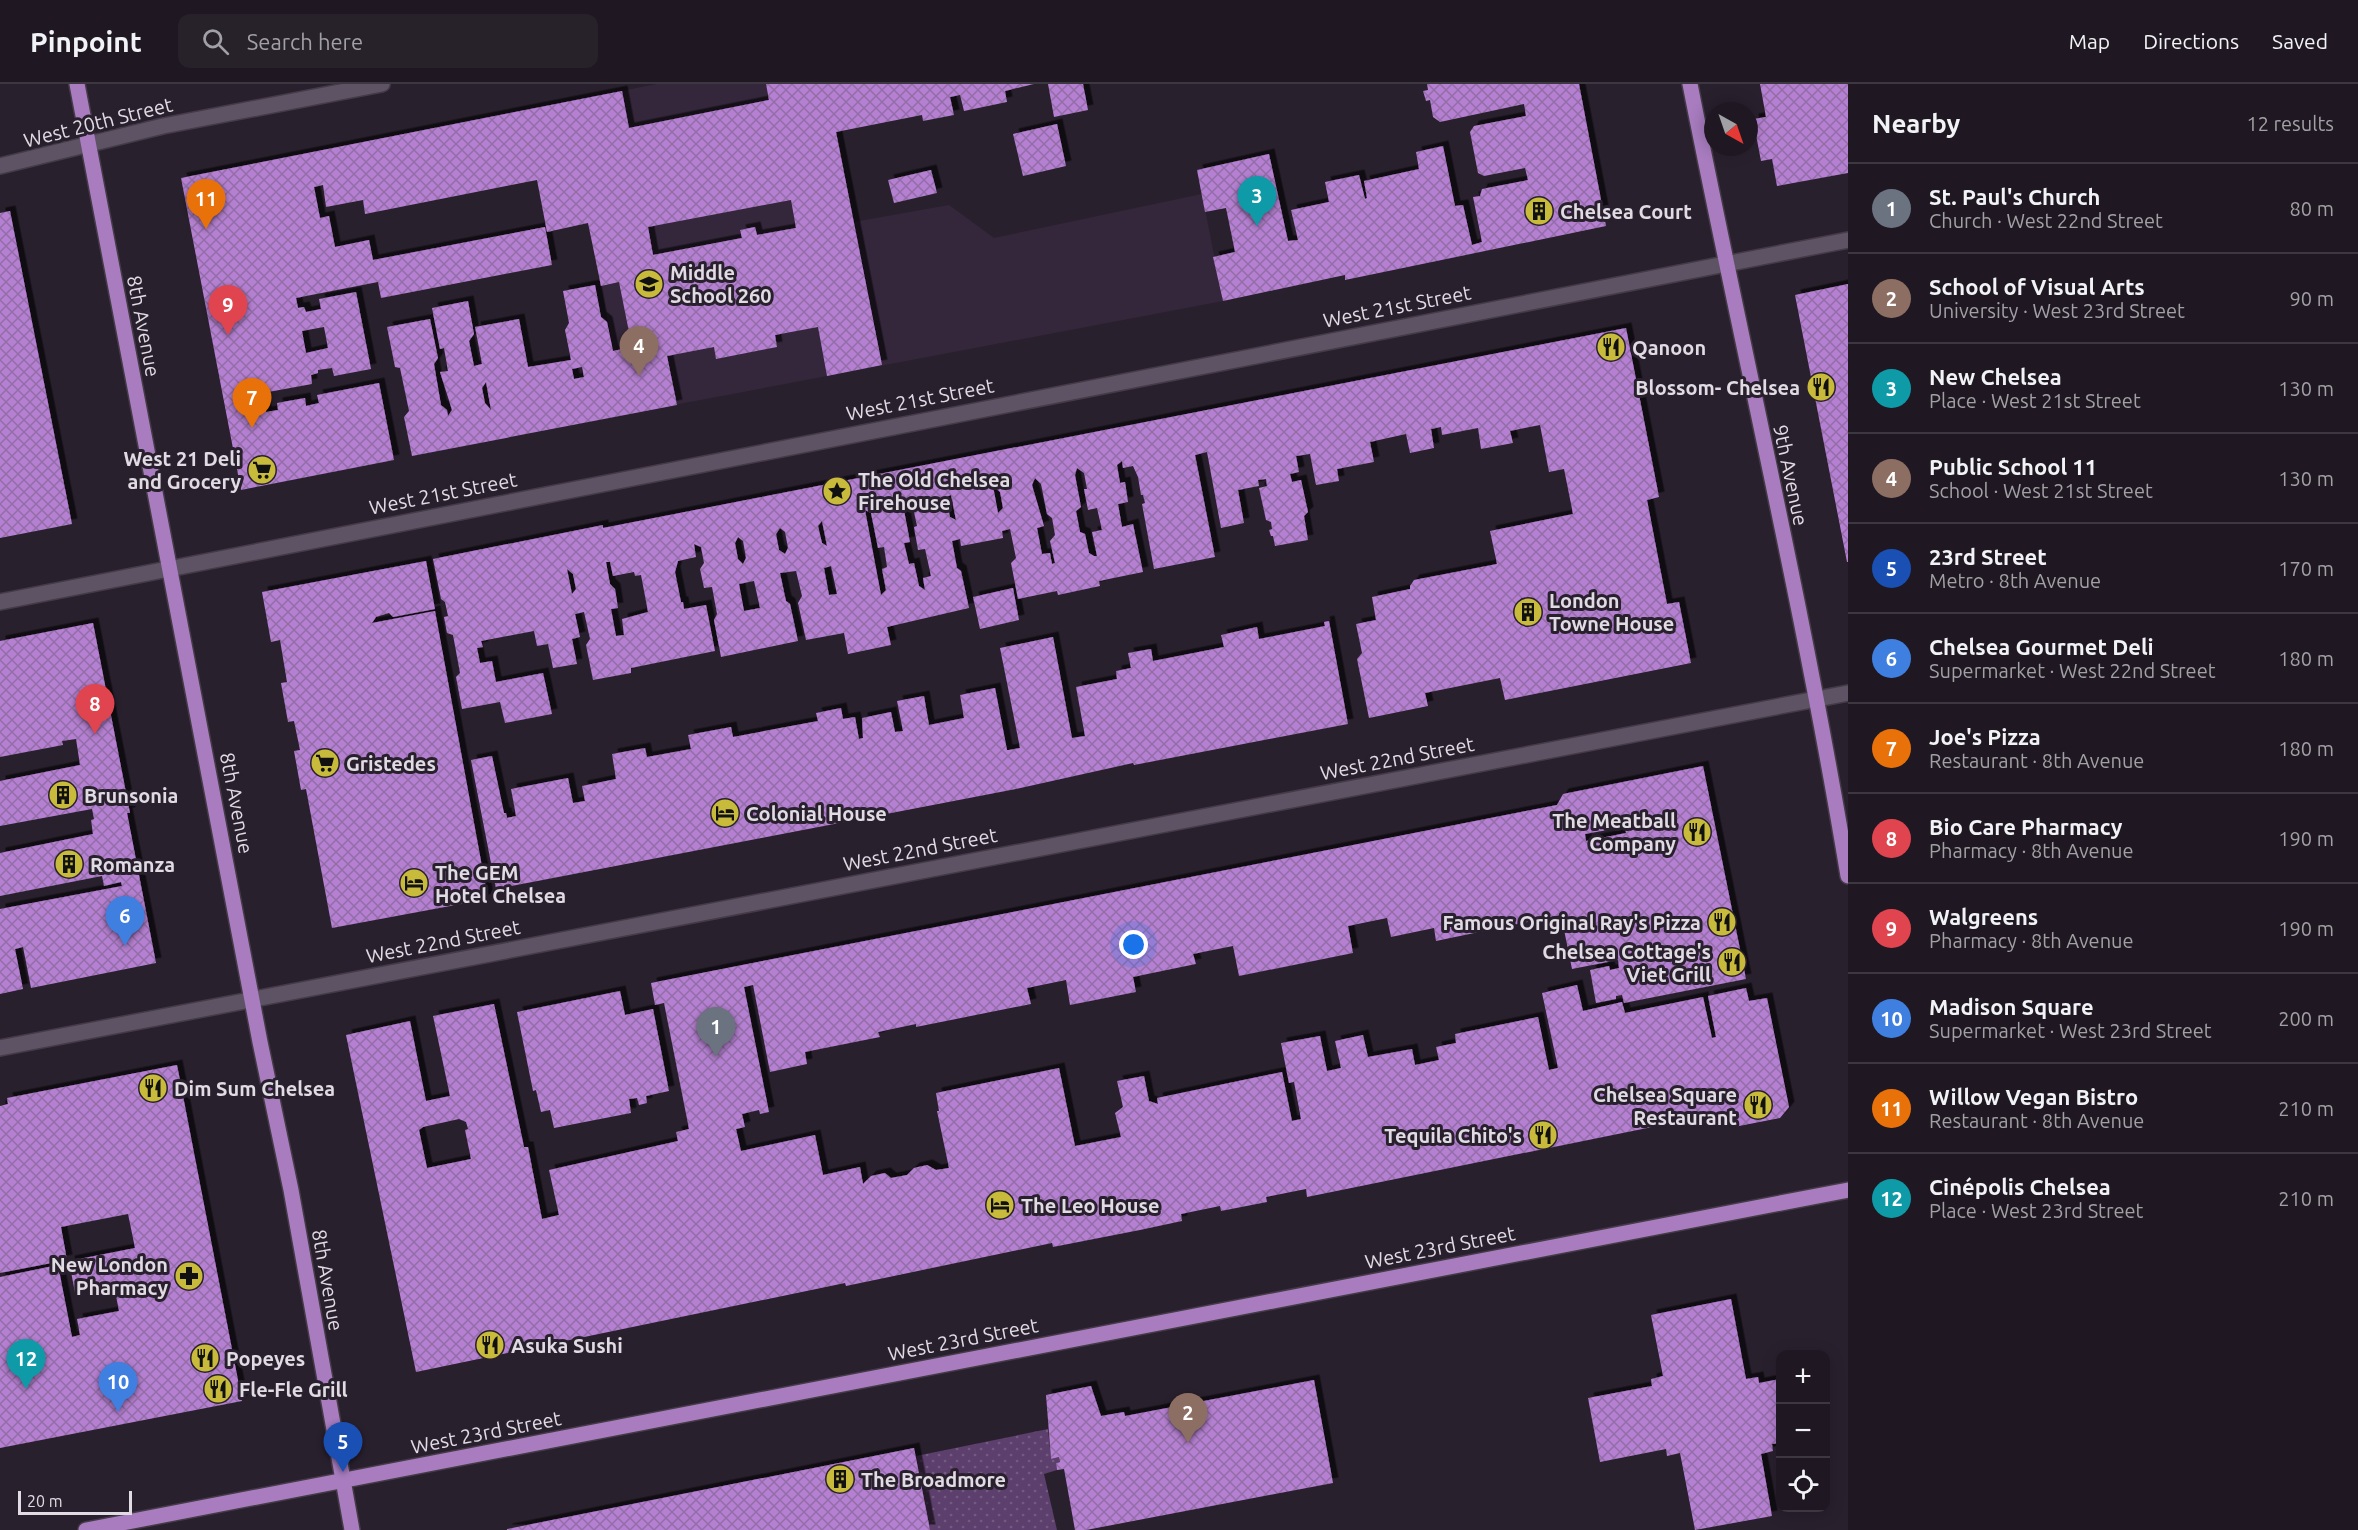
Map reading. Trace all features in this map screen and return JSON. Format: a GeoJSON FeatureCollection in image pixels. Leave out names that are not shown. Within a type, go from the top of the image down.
{"type":"FeatureCollection","features":[{"type":"Feature","properties":{"kind":"main road","name":"8th Avenue"},"geometry":{"type":"LineString","coordinates":[[77,84],[252,999],[291,1190],[352,1530]]}},
{"type":"Feature","properties":{"kind":"main road","name":"9th Avenue"},"geometry":{"type":"LineString","coordinates":[[1690,84],[1817,699],[1848,876]]}},
{"type":"Feature","properties":{"kind":"main road","name":"West 23rd Street"},"geometry":{"type":"LineString","coordinates":[[86,1530],[1848,1190]]}},
{"type":"Feature","properties":{"kind":"street","name":"West 20th Street"},"geometry":{"type":"LineString","coordinates":[[0,166],[163,126],[382,84]]}},
{"type":"Feature","properties":{"kind":"street","name":"West 21st Street"},"geometry":{"type":"LineString","coordinates":[[0,602],[1848,240]]}},
{"type":"Feature","properties":{"kind":"street","name":"West 22nd Street"},"geometry":{"type":"LineString","coordinates":[[0,1048],[1848,693]]}},
{"type":"Feature","properties":{"kind":"shaded area"},"geometry":{"type":"Polygon","coordinates":[[[657,84],[828,84],[854,222],[949,205],[994,238],[1202,194],[1223,301],[626,414],[565,102],[657,84]]]}},
{"type":"Feature","properties":{"kind":"shaded area"},"geometry":{"type":"Polygon","coordinates":[[[1048,1429],[1051,1459],[1059,1457],[1060,1462],[1056,1463],[1057,1470],[1044,1474],[1057,1530],[930,1530],[916,1456],[1048,1429]]]}},
{"type":"Feature","properties":{"kind":"building"},"geometry":{"type":"Polygon","coordinates":[[[766,84],[1034,84],[1005,91],[1007,102],[964,111],[960,95],[950,97],[954,115],[923,121],[922,115],[836,132],[882,365],[827,376],[818,327],[775,335],[777,347],[716,359],[714,347],[667,356],[677,405],[412,456],[404,417],[409,411],[400,368],[395,367],[387,327],[430,319],[438,358],[434,364],[441,405],[447,410],[448,416],[452,410],[440,372],[448,371],[444,348],[440,349],[432,308],[468,301],[474,334],[469,341],[474,366],[482,364],[475,327],[519,319],[528,367],[571,360],[565,330],[569,323],[563,291],[595,285],[601,317],[607,322],[613,351],[632,347],[619,282],[601,286],[588,223],[547,232],[537,180],[365,214],[363,200],[326,207],[323,185],[314,187],[320,218],[329,216],[335,247],[369,240],[373,260],[545,227],[552,265],[381,298],[378,282],[296,298],[298,308],[304,307],[306,312],[321,309],[319,299],[356,292],[371,369],[334,376],[332,368],[318,370],[318,373],[311,375],[312,384],[263,393],[266,412],[278,410],[277,403],[305,398],[306,406],[319,403],[317,395],[379,383],[394,460],[241,490],[181,178],[622,91],[629,128],[769,100],[766,84]],[[791,200],[648,227],[653,255],[742,238],[740,230],[755,227],[757,235],[796,228],[791,200]],[[324,327],[302,331],[306,353],[328,348],[324,327]],[[582,367],[572,369],[574,379],[584,377],[582,367]],[[486,382],[482,388],[485,403],[491,410],[486,382]]]}},
{"type":"Feature","properties":{"kind":"building"},"geometry":{"type":"Polygon","coordinates":[[[1048,84],[1083,84],[1088,110],[1054,117],[1048,84]]]}},
{"type":"Feature","properties":{"kind":"building"},"geometry":{"type":"Polygon","coordinates":[[[1427,84],[1579,84],[1606,226],[1345,280],[1345,275],[1223,301],[1213,257],[1235,252],[1226,208],[1205,212],[1197,170],[1269,154],[1288,241],[1298,240],[1291,210],[1329,202],[1325,182],[1359,175],[1365,199],[1367,198],[1364,181],[1419,169],[1416,152],[1443,146],[1455,206],[1463,205],[1472,245],[1482,242],[1473,197],[1480,196],[1482,189],[1528,180],[1525,168],[1484,176],[1478,173],[1470,132],[1474,126],[1526,116],[1524,104],[1440,122],[1433,117],[1430,100],[1426,101],[1423,91],[1428,90],[1427,84]]]}},
{"type":"Feature","properties":{"kind":"building"},"geometry":{"type":"Polygon","coordinates":[[[1760,84],[1848,84],[1848,173],[1777,186],[1772,159],[1761,161],[1758,145],[1758,118],[1766,117],[1760,84]]]}},
{"type":"Feature","properties":{"kind":"building"},"geometry":{"type":"Polygon","coordinates":[[[1057,124],[1066,166],[1023,176],[1013,134],[1057,124]]]}},
{"type":"Feature","properties":{"kind":"building"},"geometry":{"type":"Polygon","coordinates":[[[931,170],[937,193],[894,203],[888,180],[931,170]]]}},
{"type":"Feature","properties":{"kind":"building"},"geometry":{"type":"Polygon","coordinates":[[[10,211],[72,524],[0,538],[0,213],[10,211]]]}},
{"type":"Feature","properties":{"kind":"building"},"geometry":{"type":"Polygon","coordinates":[[[1848,284],[1848,562],[1847,562],[1795,295],[1848,284]]]}},
{"type":"Feature","properties":{"kind":"building"},"geometry":{"type":"Polygon","coordinates":[[[1626,328],[1659,497],[1647,500],[1667,604],[1679,602],[1691,663],[1505,700],[1500,678],[1425,693],[1428,706],[1369,718],[1357,659],[1362,653],[1356,624],[1376,620],[1372,597],[1410,589],[1414,580],[1497,564],[1490,531],[1573,514],[1564,469],[1549,472],[1540,425],[1510,431],[1513,443],[1481,449],[1478,428],[1442,435],[1441,427],[1431,429],[1434,448],[1410,453],[1406,434],[1370,442],[1374,462],[1337,469],[1339,481],[1316,485],[1310,454],[1296,456],[1299,472],[1290,474],[1292,482],[1301,480],[1308,512],[1304,516],[1308,540],[1275,546],[1269,530],[1272,529],[1271,522],[1266,520],[1259,488],[1267,486],[1266,479],[1258,480],[1259,486],[1238,490],[1244,523],[1221,528],[1207,452],[1195,455],[1215,557],[1154,569],[1142,504],[1145,503],[1138,477],[1133,466],[1123,468],[1122,461],[1117,465],[1120,483],[1125,482],[1128,502],[1118,504],[1122,527],[1133,524],[1143,572],[1099,581],[1100,586],[1058,595],[1057,591],[1018,599],[1011,563],[1016,558],[1010,529],[1002,531],[1003,538],[961,546],[960,539],[952,541],[969,608],[887,627],[891,645],[848,654],[844,633],[806,640],[798,603],[802,596],[796,571],[780,573],[798,641],[721,657],[714,620],[717,614],[712,587],[704,588],[700,569],[704,563],[701,547],[694,544],[696,557],[678,561],[675,572],[684,609],[706,605],[715,651],[631,668],[631,673],[593,680],[586,645],[590,639],[584,612],[575,614],[580,637],[572,639],[577,664],[553,668],[548,644],[537,646],[534,631],[481,641],[483,647],[477,648],[480,663],[492,661],[496,682],[543,673],[552,714],[505,723],[500,702],[462,709],[456,677],[460,673],[453,635],[447,633],[444,617],[448,616],[445,602],[441,599],[433,559],[603,525],[603,528],[1626,328]],[[1077,468],[1075,475],[1081,507],[1076,511],[1080,532],[1085,534],[1089,553],[1097,556],[1092,532],[1102,530],[1097,508],[1088,510],[1084,473],[1077,468]],[[1035,478],[1032,485],[1044,526],[1037,528],[1042,554],[1050,553],[1052,564],[1055,563],[1050,541],[1055,535],[1052,518],[1047,514],[1041,484],[1035,478]],[[993,486],[998,513],[1003,508],[1000,492],[993,486]],[[951,495],[946,497],[950,517],[956,520],[951,495]],[[908,501],[903,505],[910,542],[904,543],[909,564],[914,563],[919,586],[925,590],[923,578],[931,576],[925,549],[918,550],[914,527],[917,526],[912,503],[908,501]],[[865,510],[881,595],[886,590],[882,569],[887,567],[884,547],[878,548],[871,513],[865,510]],[[822,521],[818,526],[822,543],[827,546],[822,521]],[[780,528],[776,534],[779,550],[785,554],[788,548],[785,532],[780,528]],[[738,537],[735,543],[738,559],[743,564],[746,558],[743,541],[738,537]],[[606,562],[610,584],[615,589],[618,608],[611,609],[616,636],[624,635],[622,619],[648,612],[641,575],[635,576],[634,572],[613,576],[610,562],[606,562]],[[831,566],[824,568],[829,595],[837,594],[831,566]],[[567,569],[572,594],[576,589],[573,574],[567,569]],[[754,581],[739,584],[744,611],[760,608],[754,581]]]}},
{"type":"Feature","properties":{"kind":"building"},"geometry":{"type":"Polygon","coordinates":[[[426,561],[435,609],[393,617],[389,613],[376,617],[372,623],[435,611],[488,899],[332,928],[306,789],[301,790],[294,751],[300,750],[294,721],[288,722],[281,683],[287,682],[280,640],[271,642],[262,592],[426,561]]]}},
{"type":"Feature","properties":{"kind":"building"},"geometry":{"type":"Polygon","coordinates":[[[1013,588],[1019,620],[980,629],[973,597],[1013,588]]]}},
{"type":"Feature","properties":{"kind":"building"},"geometry":{"type":"Polygon","coordinates":[[[1329,621],[1348,724],[1134,765],[1133,763],[1016,789],[496,889],[471,760],[492,756],[507,818],[516,816],[511,789],[568,778],[573,803],[585,801],[582,786],[616,779],[612,754],[645,748],[647,757],[691,749],[688,735],[731,727],[733,737],[818,721],[816,713],[841,708],[843,719],[855,717],[859,739],[863,738],[862,718],[891,712],[895,732],[903,731],[897,701],[924,696],[929,725],[964,718],[960,695],[995,688],[1007,750],[1009,750],[1020,748],[1000,648],[1053,637],[1072,738],[1085,736],[1076,687],[1117,679],[1116,671],[1131,668],[1128,653],[1151,649],[1153,661],[1224,647],[1221,635],[1257,627],[1259,639],[1325,626],[1324,622],[1329,621]]]}},
{"type":"Feature","properties":{"kind":"building"},"geometry":{"type":"Polygon","coordinates":[[[93,623],[156,963],[31,988],[23,947],[15,949],[23,989],[0,994],[0,909],[122,886],[121,882],[104,886],[102,876],[0,896],[0,853],[93,834],[91,820],[94,819],[92,809],[0,826],[0,781],[80,765],[76,739],[62,741],[63,745],[0,757],[0,641],[93,623]]]}},
{"type":"Feature","properties":{"kind":"building"},"geometry":{"type":"Polygon","coordinates":[[[1703,766],[1746,979],[1624,1003],[1622,995],[1616,996],[1616,999],[1596,1003],[1590,970],[1609,966],[1610,970],[1619,968],[1618,960],[1572,969],[1561,915],[1436,941],[1434,928],[1391,937],[1387,918],[1348,926],[1353,953],[1239,976],[1233,946],[1193,954],[1196,964],[1133,977],[1136,992],[1070,1005],[1066,980],[1027,988],[1031,1004],[916,1027],[916,1024],[878,1032],[880,1037],[805,1052],[807,1064],[770,1072],[753,985],[744,987],[769,1112],[760,1114],[759,1110],[742,1114],[745,1127],[736,1129],[741,1151],[815,1135],[823,1175],[860,1167],[863,1184],[871,1176],[885,1173],[891,1178],[907,1175],[914,1168],[927,1165],[936,1170],[949,1168],[937,1111],[939,1111],[936,1093],[1059,1068],[1075,1146],[1121,1137],[1115,1113],[1123,1107],[1117,1081],[1144,1076],[1149,1101],[1158,1104],[1157,1098],[1282,1072],[1292,1121],[1301,1119],[1294,1082],[1289,1083],[1281,1043],[1320,1036],[1327,1071],[1341,1068],[1335,1041],[1363,1035],[1368,1057],[1412,1049],[1415,1065],[1439,1060],[1436,1047],[1456,1043],[1455,1034],[1538,1017],[1549,1070],[1558,1068],[1542,993],[1577,985],[1583,1011],[1622,1002],[1625,1013],[1703,997],[1712,1038],[1716,1037],[1708,996],[1746,988],[1749,1001],[1767,998],[1789,1107],[1780,1118],[1734,1127],[1731,1111],[1307,1197],[1306,1189],[1266,1197],[1267,1202],[1221,1211],[1220,1206],[1181,1214],[1182,1221],[1140,1230],[1053,1247],[1052,1243],[846,1286],[845,1283],[416,1372],[346,1035],[410,1021],[426,1101],[450,1096],[433,1016],[494,1004],[524,1147],[528,1147],[542,1219],[559,1215],[549,1170],[678,1141],[676,1132],[689,1129],[664,1003],[655,1005],[651,983],[1557,805],[1563,794],[1703,766]],[[1625,827],[1585,834],[1586,841],[1626,833],[1625,827]],[[459,1119],[423,1127],[419,1130],[427,1168],[471,1159],[465,1130],[468,1129],[466,1122],[459,1119]]]}},
{"type":"Feature","properties":{"kind":"building"},"geometry":{"type":"Polygon","coordinates":[[[620,991],[625,1015],[653,1009],[669,1091],[646,1096],[647,1103],[639,1105],[637,1098],[629,1099],[631,1113],[554,1128],[550,1110],[541,1112],[536,1090],[533,1091],[517,1012],[620,991]]]}},
{"type":"Feature","properties":{"kind":"building"},"geometry":{"type":"Polygon","coordinates":[[[177,1065],[242,1401],[0,1448],[0,1277],[58,1265],[72,1337],[80,1335],[77,1319],[119,1311],[114,1286],[75,1293],[69,1261],[135,1248],[128,1214],[61,1227],[67,1260],[0,1273],[0,1106],[8,1104],[7,1098],[177,1065]]]}},
{"type":"Feature","properties":{"kind":"building"},"geometry":{"type":"Polygon","coordinates":[[[1731,1299],[1746,1379],[1758,1377],[1759,1383],[1776,1380],[1776,1444],[1772,1444],[1773,1451],[1761,1454],[1772,1516],[1695,1530],[1680,1453],[1667,1456],[1666,1449],[1600,1462],[1588,1398],[1652,1386],[1651,1379],[1663,1376],[1651,1315],[1731,1299]]]}},
{"type":"Feature","properties":{"kind":"building"},"geometry":{"type":"Polygon","coordinates":[[[1314,1380],[1333,1483],[1086,1530],[1075,1530],[1064,1469],[1057,1470],[1056,1463],[1060,1462],[1059,1457],[1051,1459],[1046,1395],[1091,1386],[1101,1416],[1124,1412],[1125,1416],[1314,1380]]]}},
{"type":"Feature","properties":{"kind":"building","name":"The Broadmore"},"geometry":{"type":"Polygon","coordinates":[[[914,1448],[930,1530],[507,1530],[507,1529],[914,1448]]]}},
{"type":"Feature","properties":{"kind":"place","name":"Chelsea Court"},"geometry":{"type":"Point","coordinates":[1539,211]}},
{"type":"Feature","properties":{"kind":"place","name":"New Chelsea"},"geometry":{"type":"Point","coordinates":[1257,226]}},
{"type":"Feature","properties":{"kind":"place","name":"Willow Vegan Bistro"},"geometry":{"type":"Point","coordinates":[206,229]}},
{"type":"Feature","properties":{"kind":"place","name":"Middle School 260"},"geometry":{"type":"Point","coordinates":[649,284]}},
{"type":"Feature","properties":{"kind":"place","name":"Walgreens"},"geometry":{"type":"Point","coordinates":[228,335]}},
{"type":"Feature","properties":{"kind":"place","name":"Qanoon"},"geometry":{"type":"Point","coordinates":[1611,347]}},
{"type":"Feature","properties":{"kind":"place","name":"Public School 11"},"geometry":{"type":"Point","coordinates":[639,376]}},
{"type":"Feature","properties":{"kind":"place","name":"Blossom- Chelsea"},"geometry":{"type":"Point","coordinates":[1821,387]}},
{"type":"Feature","properties":{"kind":"place","name":"Joe's Pizza"},"geometry":{"type":"Point","coordinates":[252,428]}},
{"type":"Feature","properties":{"kind":"place","name":"West 21 Deli and Grocery"},"geometry":{"type":"Point","coordinates":[262,470]}},
{"type":"Feature","properties":{"kind":"place","name":"The Old Chelsea Firehouse"},"geometry":{"type":"Point","coordinates":[837,491]}},
{"type":"Feature","properties":{"kind":"place","name":"London Towne House"},"geometry":{"type":"Point","coordinates":[1528,612]}},
{"type":"Feature","properties":{"kind":"place","name":"Bio Care Pharmacy"},"geometry":{"type":"Point","coordinates":[95,734]}},
{"type":"Feature","properties":{"kind":"place","name":"Gristedes"},"geometry":{"type":"Point","coordinates":[325,763]}},
{"type":"Feature","properties":{"kind":"place","name":"Brunsonia"},"geometry":{"type":"Point","coordinates":[63,795]}},
{"type":"Feature","properties":{"kind":"place","name":"Colonial House"},"geometry":{"type":"Point","coordinates":[725,813]}},
{"type":"Feature","properties":{"kind":"place","name":"The Meatball Company"},"geometry":{"type":"Point","coordinates":[1697,832]}},
{"type":"Feature","properties":{"kind":"place","name":"Romanza"},"geometry":{"type":"Point","coordinates":[69,864]}},
{"type":"Feature","properties":{"kind":"place","name":"The GEM Hotel Chelsea"},"geometry":{"type":"Point","coordinates":[414,883]}},
{"type":"Feature","properties":{"kind":"place","name":"Famous Original Ray's Pizza"},"geometry":{"type":"Point","coordinates":[1722,922]}},
{"type":"Feature","properties":{"kind":"place","name":"Chelsea Gourmet Deli"},"geometry":{"type":"Point","coordinates":[125,946]}},
{"type":"Feature","properties":{"kind":"place","name":"Chelsea Cottage's Viet Grill"},"geometry":{"type":"Point","coordinates":[1732,962]}},
{"type":"Feature","properties":{"kind":"place","name":"St. Paul's Church"},"geometry":{"type":"Point","coordinates":[716,1057]}},
{"type":"Feature","properties":{"kind":"place","name":"Dim Sum Chelsea"},"geometry":{"type":"Point","coordinates":[153,1088]}},
{"type":"Feature","properties":{"kind":"place","name":"Chelsea Square Restaurant"},"geometry":{"type":"Point","coordinates":[1758,1105]}},
{"type":"Feature","properties":{"kind":"place","name":"Tequila Chito's"},"geometry":{"type":"Point","coordinates":[1543,1135]}},
{"type":"Feature","properties":{"kind":"place","name":"The Leo House"},"geometry":{"type":"Point","coordinates":[1000,1205]}},
{"type":"Feature","properties":{"kind":"place","name":"New London Pharmacy"},"geometry":{"type":"Point","coordinates":[189,1276]}},
{"type":"Feature","properties":{"kind":"place","name":"Asuka Sushi"},"geometry":{"type":"Point","coordinates":[490,1345]}},
{"type":"Feature","properties":{"kind":"place","name":"Popeyes"},"geometry":{"type":"Point","coordinates":[205,1358]}},
{"type":"Feature","properties":{"kind":"place","name":"Cinépolis Chelsea"},"geometry":{"type":"Point","coordinates":[26,1389]}},
{"type":"Feature","properties":{"kind":"place","name":"Fle-Fle Grill"},"geometry":{"type":"Point","coordinates":[218,1389]}},
{"type":"Feature","properties":{"kind":"place","name":"Madison Square"},"geometry":{"type":"Point","coordinates":[118,1412]}},
{"type":"Feature","properties":{"kind":"place","name":"School of Visual Arts"},"geometry":{"type":"Point","coordinates":[1188,1443]}},
{"type":"Feature","properties":{"kind":"place","name":"23rd Street"},"geometry":{"type":"Point","coordinates":[343,1472]}},
{"type":"Feature","properties":{"kind":"place","name":"The Broadmore"},"geometry":{"type":"Point","coordinates":[840,1479]}}]}
